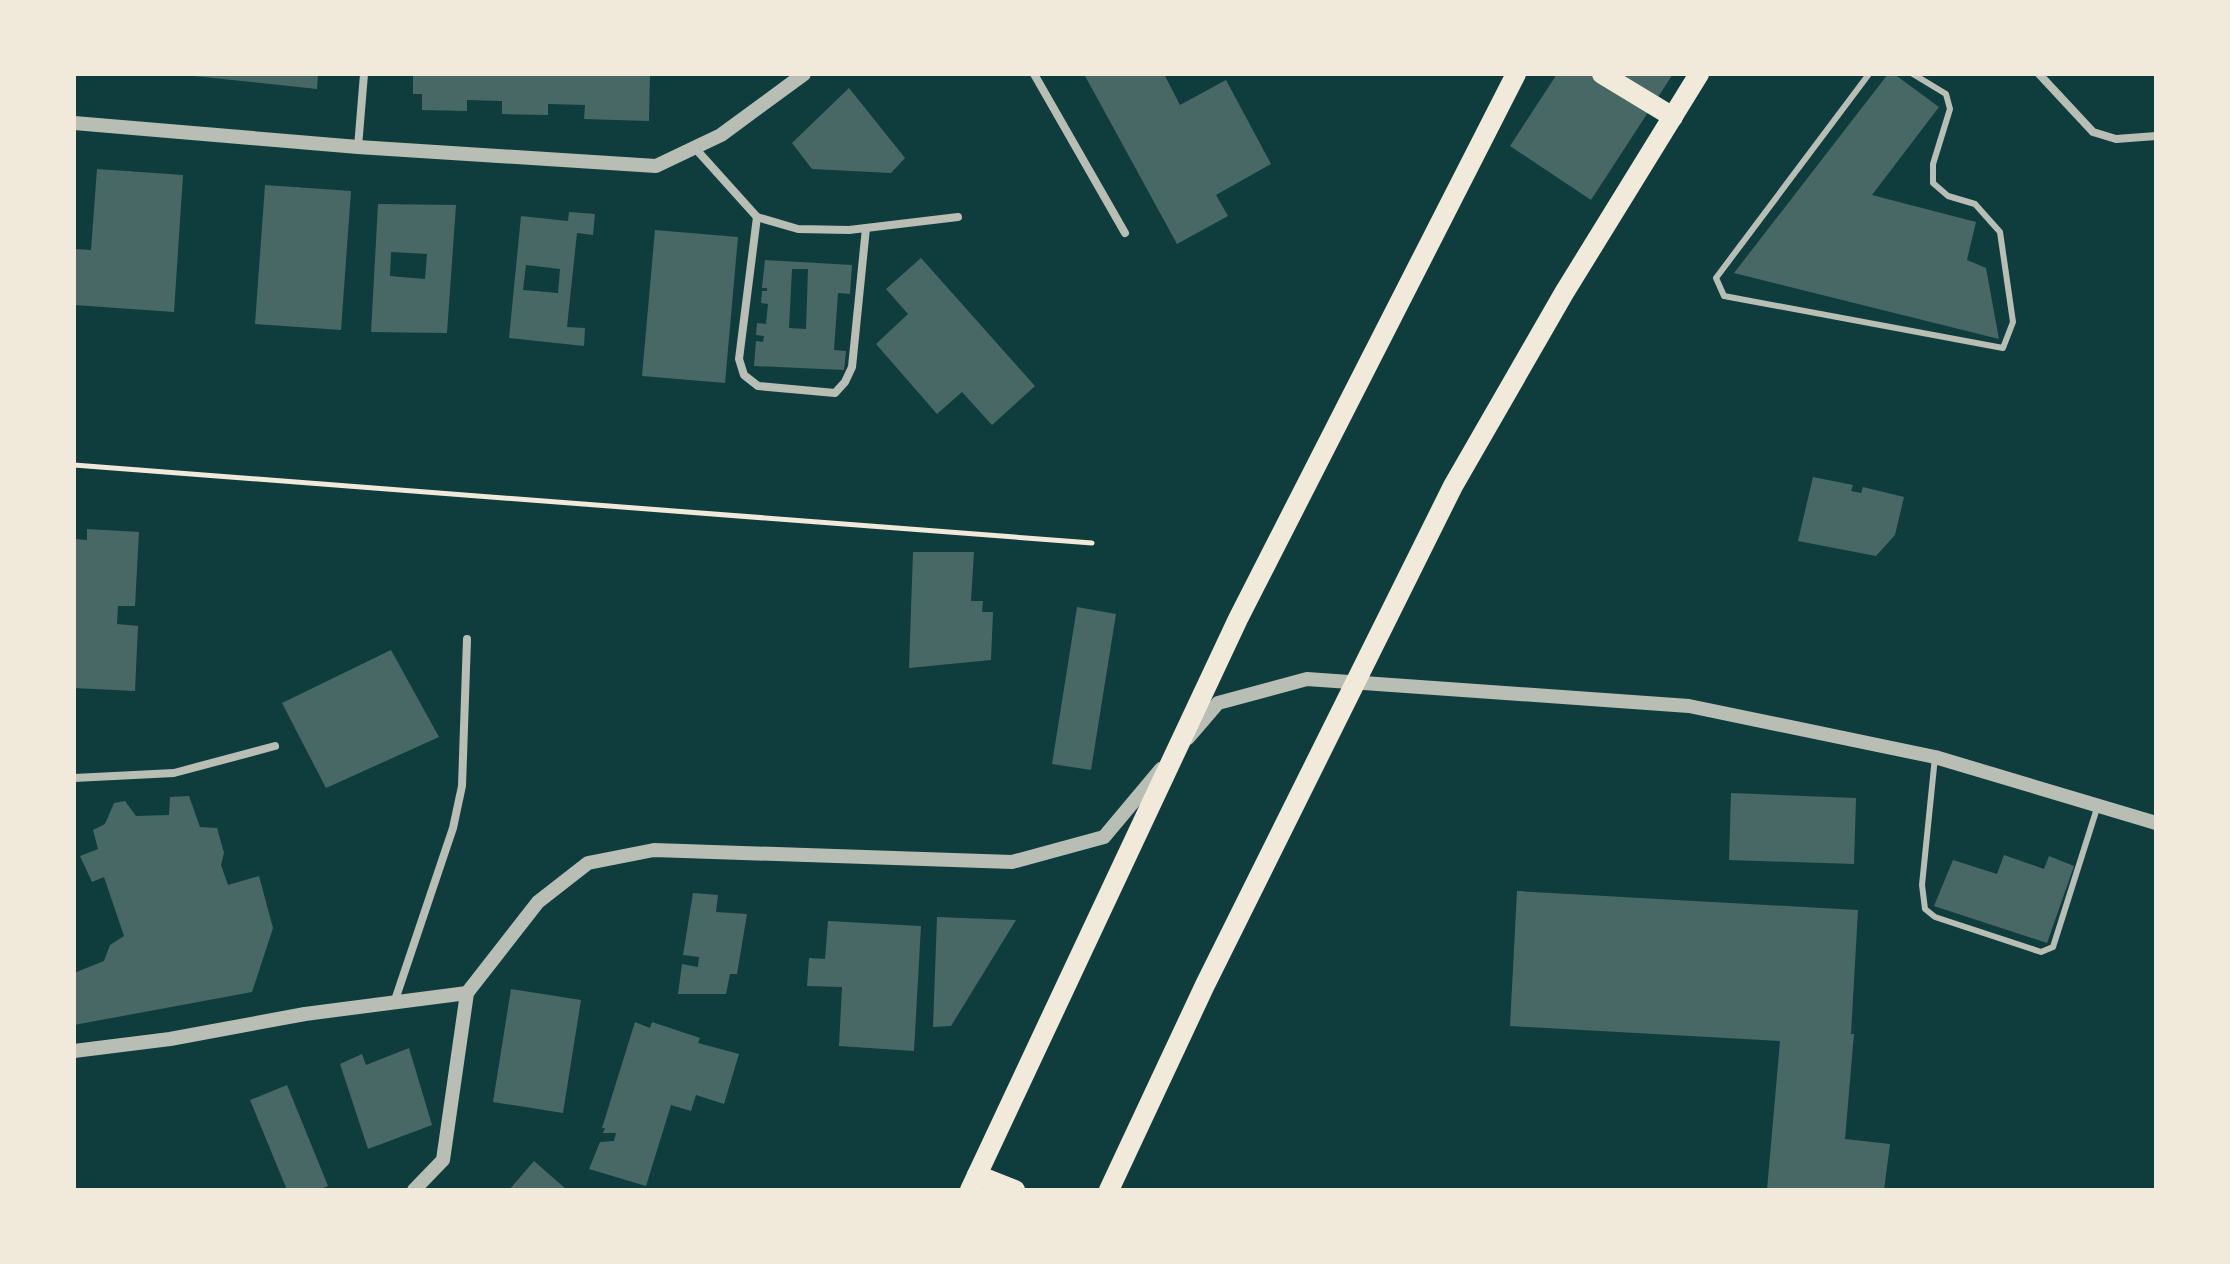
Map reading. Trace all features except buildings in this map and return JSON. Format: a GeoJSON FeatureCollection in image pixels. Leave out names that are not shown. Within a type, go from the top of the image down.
{"type":"FeatureCollection","features":[{"type":"Feature","properties":{"kind":"main road"},"geometry":{"type":"LineString","coordinates":[[1015,1190],[973,1182],[1238,619],[1516,74]]}},
{"type":"Feature","properties":{"kind":"main road"},"geometry":{"type":"LineString","coordinates":[[1602,74],[1673,117]]}},
{"type":"Feature","properties":{"kind":"main road"},"geometry":{"type":"LineString","coordinates":[[1109,1190],[1205,985],[1453,486],[1564,293],[1699,74]]}},
{"type":"Feature","properties":{"kind":"street"},"geometry":{"type":"LineString","coordinates":[[358,147],[364,74]]}},
{"type":"Feature","properties":{"kind":"street"},"geometry":{"type":"LineString","coordinates":[[74,123],[358,147],[656,166],[721,135],[804,74]]}},
{"type":"Feature","properties":{"kind":"street"},"geometry":{"type":"LineString","coordinates":[[1034,74],[1125,233]]}},
{"type":"Feature","properties":{"kind":"street"},"geometry":{"type":"LineString","coordinates":[[2039,74],[2093,132],[2116,139],[2156,136]]}},
{"type":"Feature","properties":{"kind":"street"},"geometry":{"type":"LineString","coordinates":[[694,147],[757,217],[798,229],[866,228],[958,217]]}},
{"type":"Feature","properties":{"kind":"street"},"geometry":{"type":"LineString","coordinates":[[757,217],[739,359],[744,375],[758,386],[835,393],[845,382],[852,367],[866,228]]}},
{"type":"Feature","properties":{"kind":"street"},"geometry":{"type":"LineString","coordinates":[[394,1003],[453,828],[462,786],[467,639]]}},
{"type":"Feature","properties":{"kind":"street"},"geometry":{"type":"LineString","coordinates":[[414,1190],[443,1160],[467,993],[538,902],[588,863],[654,850],[1012,862],[1104,837],[1218,703],[1307,679],[1689,706],[1935,757],[2156,823]]}},
{"type":"Feature","properties":{"kind":"street"},"geometry":{"type":"LineString","coordinates":[[74,778],[174,773],[275,746]]}},
{"type":"Feature","properties":{"kind":"street"},"geometry":{"type":"LineString","coordinates":[[74,1051],[170,1039],[305,1014],[467,993]]}},
{"type":"Feature","properties":{"kind":"lane"},"geometry":{"type":"LineString","coordinates":[[1869,74],[1716,278],[1724,296],[2003,348],[2013,322],[2000,232],[1975,204],[1948,196],[1933,183],[1933,164],[1950,109],[1946,94],[1913,74]]}},
{"type":"Feature","properties":{"kind":"lane"},"geometry":{"type":"LineString","coordinates":[[1935,757],[1922,885],[1925,909],[1935,917],[2041,952],[2053,947],[2098,805]]}},
{"type":"Feature","properties":{"kind":"path"},"geometry":{"type":"LineString","coordinates":[[74,465],[1092,543]]}}]}
